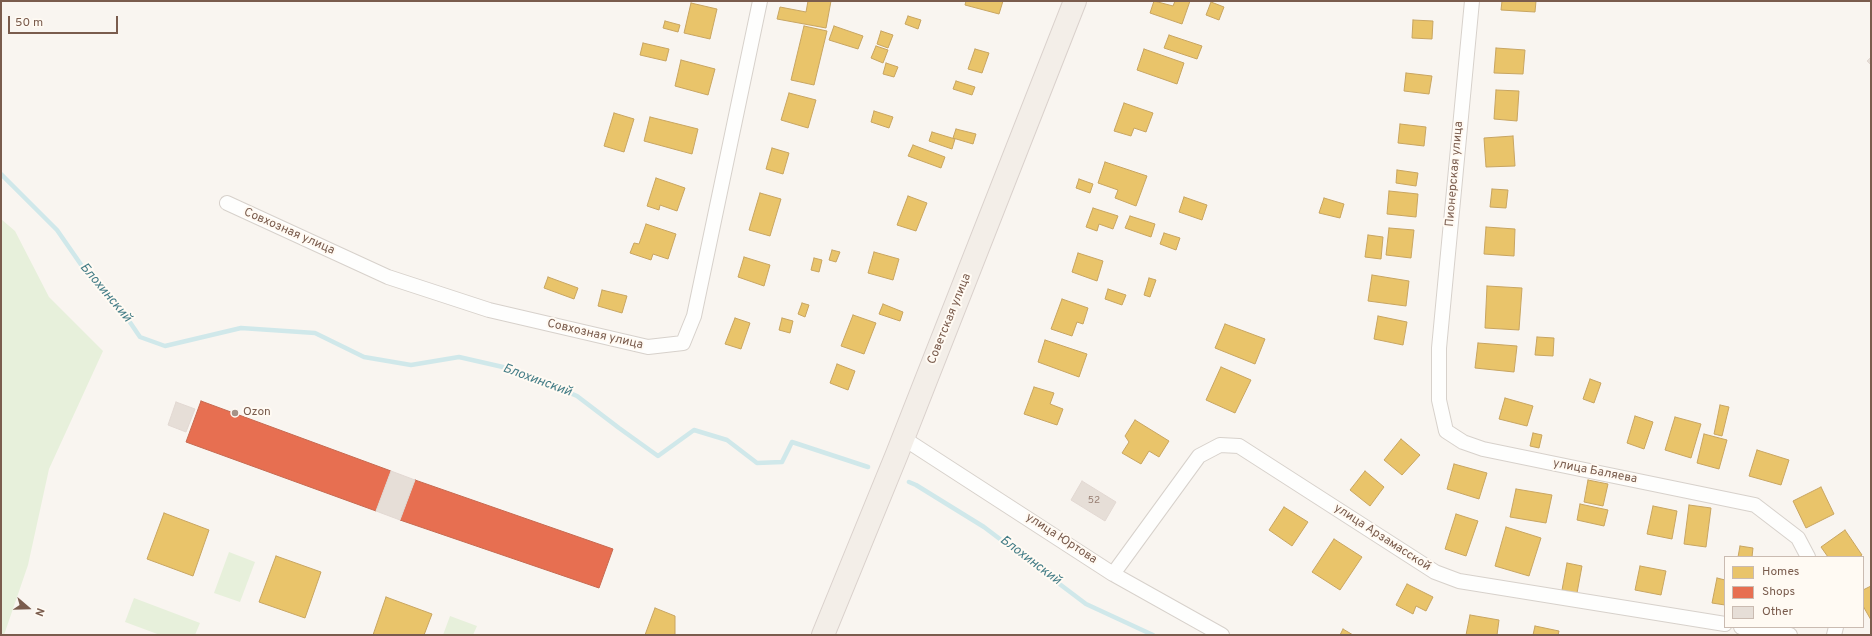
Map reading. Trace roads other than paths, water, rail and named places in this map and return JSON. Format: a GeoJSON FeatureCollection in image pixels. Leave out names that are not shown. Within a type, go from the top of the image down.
{"type":"FeatureCollection","features":[{"type":"Feature","properties":{"kind":"main road","name":"Советская улица"},"geometry":{"type":"LineString","coordinates":[[823,635],[903,438],[1075,1]]}},
{"type":"Feature","properties":{"kind":"street","name":"Совхозная улица"},"geometry":{"type":"LineString","coordinates":[[227,203],[388,277],[489,310],[648,347],[683,343],[694,316],[760,1]]}},
{"type":"Feature","properties":{"kind":"street","name":"Пионерская улица"},"geometry":{"type":"LineString","coordinates":[[1439,348],[1472,1]]}},
{"type":"Feature","properties":{"kind":"street","name":"улица Баляева"},"geometry":{"type":"LineString","coordinates":[[1439,348],[1439,400],[1446,431],[1462,442],[1483,449],[1755,505],[1798,538],[1807,556]]}},
{"type":"Feature","properties":{"kind":"street","name":"улица Юртова"},"geometry":{"type":"LineString","coordinates":[[903,438],[1113,574],[1222,635]]}},
{"type":"Feature","properties":{"kind":"street","name":"улица Арзамасской"},"geometry":{"type":"LineString","coordinates":[[1113,574],[1199,456],[1220,445],[1239,446],[1435,572],[1459,580],[1724,624]]}},
{"type":"Feature","properties":{"kind":"street"},"geometry":{"type":"LineString","coordinates":[[1748,628],[1790,635]]}},
{"type":"Feature","properties":{"kind":"waterway","name":"Блохинский"},"geometry":{"type":"LineString","coordinates":[[1,174],[57,230],[91,279],[125,315],[140,337],[165,346],[241,328],[315,333],[364,357],[411,365],[459,357],[516,370],[577,396],[658,456],[694,430],[727,440],[757,463],[782,462],[792,442],[868,467]]}},
{"type":"Feature","properties":{"kind":"waterway","name":"Блохинский"},"geometry":{"type":"LineString","coordinates":[[909,482],[984,527],[1086,604],[1153,635]]}},
{"type":"Feature","properties":{"kind":"place","name":"Ozon"},"geometry":{"type":"Point","coordinates":[235,413]}}]}
